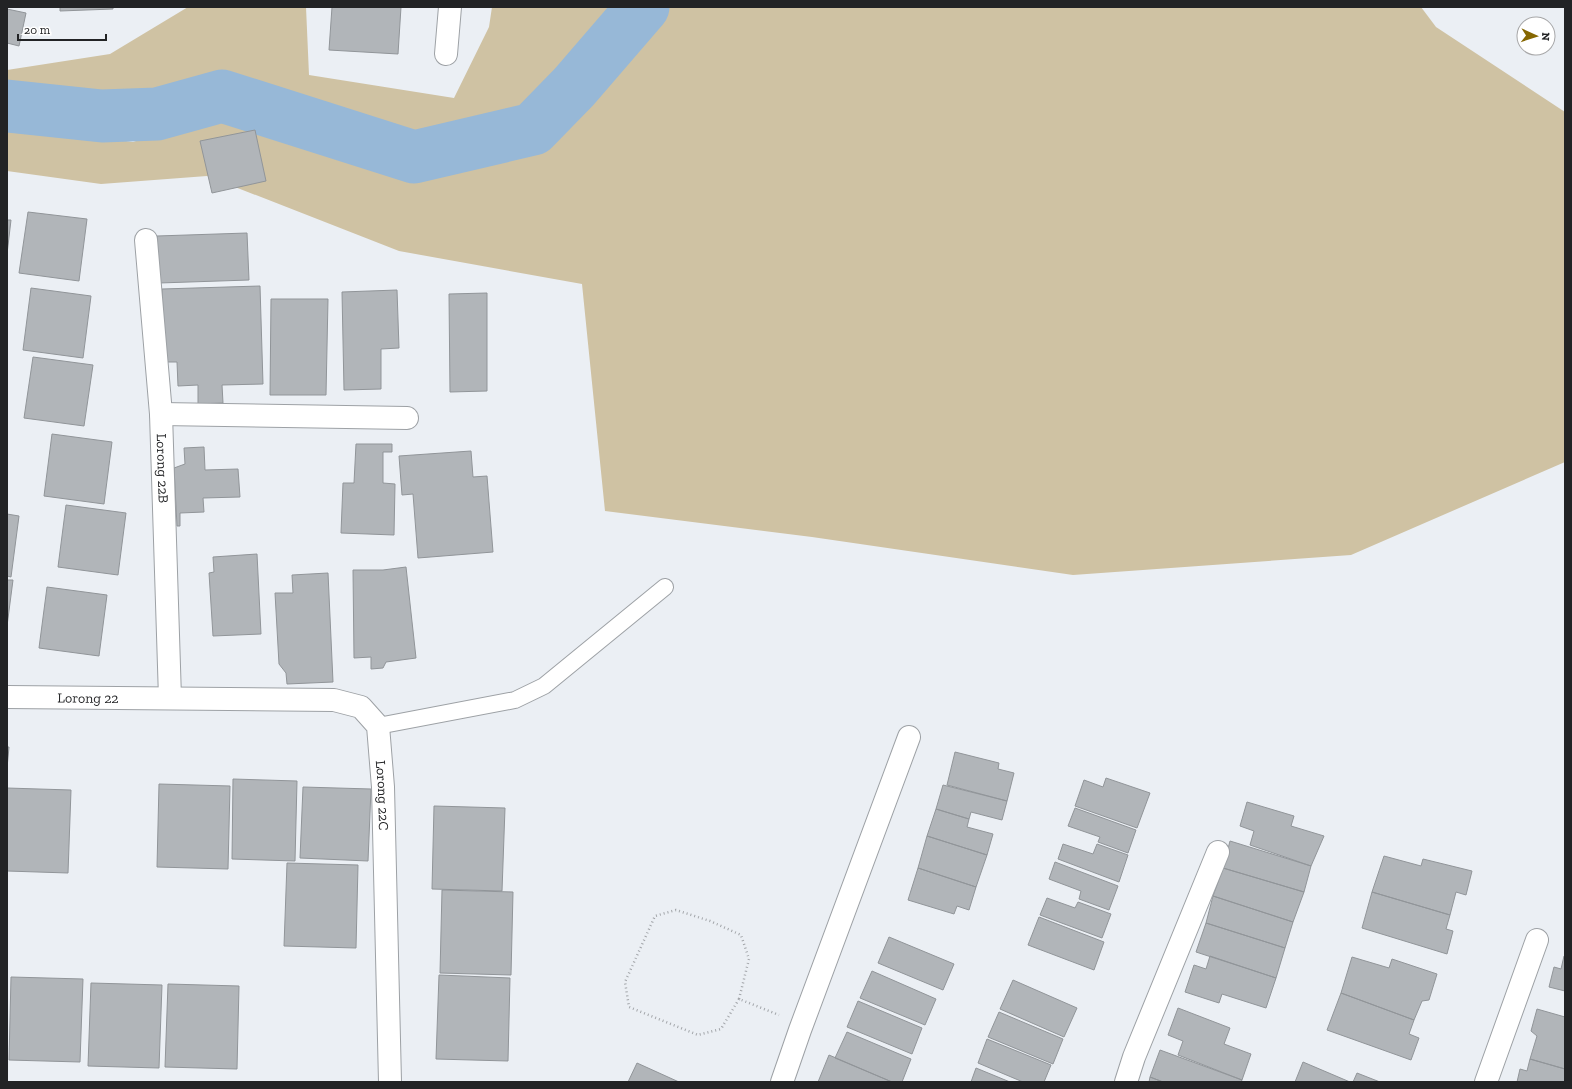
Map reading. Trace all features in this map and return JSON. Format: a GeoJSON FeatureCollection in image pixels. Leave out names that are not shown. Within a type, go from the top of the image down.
{"type":"FeatureCollection","features":[{"type":"Feature","properties":{"kind":"street"},"geometry":{"type":"LineString","coordinates":[[446,54],[450,7]]}},
{"type":"Feature","properties":{"kind":"street","name":"Lorong 22B"},"geometry":{"type":"LineString","coordinates":[[146,240],[160,414],[170,698]]}},
{"type":"Feature","properties":{"kind":"street"},"geometry":{"type":"LineString","coordinates":[[160,414],[407,418]]}},
{"type":"Feature","properties":{"kind":"street","name":"Lorong 22"},"geometry":{"type":"LineString","coordinates":[[7,697],[170,698]]}},
{"type":"Feature","properties":{"kind":"street"},"geometry":{"type":"LineString","coordinates":[[170,698],[334,700],[361,707],[378,726]]}},
{"type":"Feature","properties":{"kind":"street","name":"Lorong 22C"},"geometry":{"type":"LineString","coordinates":[[378,726],[383,787],[390,1082]]}},
{"type":"Feature","properties":{"kind":"street"},"geometry":{"type":"LineString","coordinates":[[782,1082],[909,736]]}},
{"type":"Feature","properties":{"kind":"street"},"geometry":{"type":"LineString","coordinates":[[1126,1082],[1134,1057],[1218,852]]}},
{"type":"Feature","properties":{"kind":"street"},"geometry":{"type":"LineString","coordinates":[[1486,1082],[1537,940]]}},
{"type":"Feature","properties":{"kind":"lane"},"geometry":{"type":"LineString","coordinates":[[378,726],[515,700],[544,686],[665,587]]}},
{"type":"Feature","properties":{"kind":"path"},"geometry":{"type":"LineString","coordinates":[[676,910],[710,921],[741,935],[749,959],[739,999],[721,1029],[698,1035],[629,1007],[625,982],[655,916],[676,910]]}},
{"type":"Feature","properties":{"kind":"path"},"geometry":{"type":"LineString","coordinates":[[739,999],[781,1015],[800,1030]]}},
{"type":"Feature","properties":{"kind":"shaded area"},"geometry":{"type":"Polygon","coordinates":[[[188,7],[306,7],[309,75],[454,98],[489,27],[492,7],[1421,7],[1436,27],[1565,112],[1565,462],[1351,555],[1073,575],[812,537],[605,511],[582,284],[399,251],[207,176],[101,184],[7,171],[7,124],[133,142],[238,108],[408,163],[413,161],[413,151],[405,142],[228,77],[144,101],[7,96],[7,70],[110,54],[188,7]]]}},
{"type":"Feature","properties":{"kind":"building"},"geometry":{"type":"Polygon","coordinates":[[[60,7],[113,7],[113,9],[60,11],[60,7]]]}},
{"type":"Feature","properties":{"kind":"building"},"geometry":{"type":"Polygon","coordinates":[[[332,7],[401,7],[398,54],[329,50],[332,7]]]}},
{"type":"Feature","properties":{"kind":"building"},"geometry":{"type":"Polygon","coordinates":[[[7,9],[26,13],[19,46],[7,43],[7,9]]]}},
{"type":"Feature","properties":{"kind":"building"},"geometry":{"type":"Polygon","coordinates":[[[255,130],[266,181],[212,193],[200,141],[255,130]]]}},
{"type":"Feature","properties":{"kind":"building"},"geometry":{"type":"Polygon","coordinates":[[[28,212],[87,219],[79,281],[19,273],[28,212]]]}},
{"type":"Feature","properties":{"kind":"building"},"geometry":{"type":"Polygon","coordinates":[[[7,220],[11,220],[7,254],[7,220]]]}},
{"type":"Feature","properties":{"kind":"building"},"geometry":{"type":"Polygon","coordinates":[[[247,233],[249,280],[159,283],[157,236],[247,233]]]}},
{"type":"Feature","properties":{"kind":"building"},"geometry":{"type":"Polygon","coordinates":[[[260,286],[263,384],[222,385],[223,403],[198,404],[198,385],[178,386],[177,362],[165,362],[162,289],[260,286]]]}},
{"type":"Feature","properties":{"kind":"building"},"geometry":{"type":"Polygon","coordinates":[[[31,288],[91,296],[83,358],[23,350],[31,288]]]}},
{"type":"Feature","properties":{"kind":"building"},"geometry":{"type":"Polygon","coordinates":[[[397,290],[399,348],[381,349],[381,389],[344,390],[342,292],[397,290]]]}},
{"type":"Feature","properties":{"kind":"building"},"geometry":{"type":"Polygon","coordinates":[[[487,293],[487,391],[450,392],[449,294],[487,293]]]}},
{"type":"Feature","properties":{"kind":"building"},"geometry":{"type":"Polygon","coordinates":[[[271,299],[328,299],[326,395],[270,395],[271,299]]]}},
{"type":"Feature","properties":{"kind":"building"},"geometry":{"type":"Polygon","coordinates":[[[33,357],[93,365],[84,426],[24,418],[33,357]]]}},
{"type":"Feature","properties":{"kind":"building"},"geometry":{"type":"Polygon","coordinates":[[[52,434],[112,442],[104,504],[44,496],[52,434]]]}},
{"type":"Feature","properties":{"kind":"building"},"geometry":{"type":"Polygon","coordinates":[[[356,444],[392,444],[392,452],[383,452],[383,483],[395,484],[394,535],[341,533],[343,483],[354,483],[356,444]]]}},
{"type":"Feature","properties":{"kind":"building"},"geometry":{"type":"Polygon","coordinates":[[[204,447],[205,470],[238,469],[240,497],[203,498],[204,512],[180,513],[180,526],[177,526],[174,468],[185,464],[184,448],[204,447]]]}},
{"type":"Feature","properties":{"kind":"building"},"geometry":{"type":"Polygon","coordinates":[[[471,451],[473,477],[487,476],[493,552],[418,558],[413,494],[402,495],[399,456],[471,451]]]}},
{"type":"Feature","properties":{"kind":"building"},"geometry":{"type":"Polygon","coordinates":[[[66,505],[126,513],[118,575],[58,567],[66,505]]]}},
{"type":"Feature","properties":{"kind":"building"},"geometry":{"type":"Polygon","coordinates":[[[7,514],[19,516],[11,577],[7,576],[7,514]]]}},
{"type":"Feature","properties":{"kind":"building"},"geometry":{"type":"Polygon","coordinates":[[[257,554],[261,634],[213,636],[209,573],[214,572],[213,557],[257,554]]]}},
{"type":"Feature","properties":{"kind":"building"},"geometry":{"type":"Polygon","coordinates":[[[406,567],[416,658],[386,662],[383,668],[371,669],[371,657],[354,658],[353,570],[383,570],[406,567]]]}},
{"type":"Feature","properties":{"kind":"building"},"geometry":{"type":"Polygon","coordinates":[[[328,573],[333,682],[287,684],[286,673],[279,664],[275,593],[293,593],[292,575],[328,573]]]}},
{"type":"Feature","properties":{"kind":"building"},"geometry":{"type":"Polygon","coordinates":[[[7,580],[13,580],[7,626],[7,580]]]}},
{"type":"Feature","properties":{"kind":"building"},"geometry":{"type":"Polygon","coordinates":[[[47,587],[107,595],[99,656],[39,648],[47,587]]]}},
{"type":"Feature","properties":{"kind":"building"},"geometry":{"type":"Polygon","coordinates":[[[7,747],[9,747],[7,768],[7,747]]]}},
{"type":"Feature","properties":{"kind":"building"},"geometry":{"type":"Polygon","coordinates":[[[955,752],[999,763],[998,769],[1014,773],[1007,801],[947,785],[955,752]]]}},
{"type":"Feature","properties":{"kind":"building"},"geometry":{"type":"Polygon","coordinates":[[[1106,778],[1150,793],[1137,828],[1075,806],[1084,780],[1103,787],[1106,778]]]}},
{"type":"Feature","properties":{"kind":"building"},"geometry":{"type":"Polygon","coordinates":[[[233,779],[297,781],[295,861],[232,859],[233,779]]]}},
{"type":"Feature","properties":{"kind":"building"},"geometry":{"type":"Polygon","coordinates":[[[159,784],[230,786],[228,869],[157,867],[159,784]]]}},
{"type":"Feature","properties":{"kind":"building"},"geometry":{"type":"Polygon","coordinates":[[[943,785],[1007,801],[1002,820],[971,812],[969,819],[936,809],[943,785]]]}},
{"type":"Feature","properties":{"kind":"building"},"geometry":{"type":"Polygon","coordinates":[[[303,787],[371,789],[368,861],[300,858],[303,787]]]}},
{"type":"Feature","properties":{"kind":"building"},"geometry":{"type":"Polygon","coordinates":[[[7,788],[71,790],[68,873],[7,871],[7,788]]]}},
{"type":"Feature","properties":{"kind":"building"},"geometry":{"type":"Polygon","coordinates":[[[1247,802],[1294,816],[1291,826],[1324,836],[1311,866],[1250,845],[1254,831],[1240,826],[1247,802]]]}},
{"type":"Feature","properties":{"kind":"building"},"geometry":{"type":"Polygon","coordinates":[[[434,806],[505,808],[502,891],[432,889],[434,806]]]}},
{"type":"Feature","properties":{"kind":"building"},"geometry":{"type":"Polygon","coordinates":[[[1075,808],[1136,830],[1128,853],[1098,842],[1100,837],[1068,826],[1075,808]]]}},
{"type":"Feature","properties":{"kind":"building"},"geometry":{"type":"Polygon","coordinates":[[[936,809],[969,819],[967,827],[993,834],[987,855],[927,836],[936,809]]]}},
{"type":"Feature","properties":{"kind":"building"},"geometry":{"type":"Polygon","coordinates":[[[927,836],[987,855],[976,887],[918,868],[927,836]]]}},
{"type":"Feature","properties":{"kind":"building"},"geometry":{"type":"Polygon","coordinates":[[[1230,841],[1311,866],[1304,892],[1223,868],[1230,841]]]}},
{"type":"Feature","properties":{"kind":"building"},"geometry":{"type":"Polygon","coordinates":[[[1063,844],[1093,854],[1097,844],[1128,855],[1119,882],[1058,859],[1063,844]]]}},
{"type":"Feature","properties":{"kind":"building"},"geometry":{"type":"Polygon","coordinates":[[[1384,856],[1421,866],[1423,859],[1472,871],[1466,895],[1456,892],[1450,915],[1372,892],[1384,856]]]}},
{"type":"Feature","properties":{"kind":"building"},"geometry":{"type":"Polygon","coordinates":[[[1055,862],[1118,886],[1109,910],[1079,899],[1081,891],[1049,879],[1055,862]]]}},
{"type":"Feature","properties":{"kind":"building"},"geometry":{"type":"Polygon","coordinates":[[[287,863],[358,865],[356,948],[284,946],[287,863]]]}},
{"type":"Feature","properties":{"kind":"building"},"geometry":{"type":"Polygon","coordinates":[[[918,868],[976,887],[969,910],[957,906],[954,914],[908,900],[918,868]]]}},
{"type":"Feature","properties":{"kind":"building"},"geometry":{"type":"Polygon","coordinates":[[[1223,868],[1304,892],[1293,922],[1213,896],[1223,868]]]}},
{"type":"Feature","properties":{"kind":"building"},"geometry":{"type":"Polygon","coordinates":[[[442,890],[513,892],[511,975],[440,973],[442,890]]]}},
{"type":"Feature","properties":{"kind":"building"},"geometry":{"type":"Polygon","coordinates":[[[1372,892],[1450,915],[1446,929],[1453,931],[1447,954],[1362,928],[1372,892]]]}},
{"type":"Feature","properties":{"kind":"building"},"geometry":{"type":"Polygon","coordinates":[[[1213,896],[1293,922],[1285,948],[1206,923],[1213,896]]]}},
{"type":"Feature","properties":{"kind":"building"},"geometry":{"type":"Polygon","coordinates":[[[1047,898],[1075,908],[1078,902],[1111,914],[1102,938],[1040,915],[1047,898]]]}},
{"type":"Feature","properties":{"kind":"building"},"geometry":{"type":"Polygon","coordinates":[[[1039,917],[1104,942],[1094,970],[1028,945],[1039,917]]]}},
{"type":"Feature","properties":{"kind":"building"},"geometry":{"type":"Polygon","coordinates":[[[1206,923],[1285,948],[1276,978],[1196,952],[1206,923]]]}},
{"type":"Feature","properties":{"kind":"building"},"geometry":{"type":"Polygon","coordinates":[[[889,937],[954,964],[943,990],[878,963],[889,937]]]}},
{"type":"Feature","properties":{"kind":"building"},"geometry":{"type":"Polygon","coordinates":[[[1210,956],[1276,978],[1266,1008],[1222,994],[1219,1003],[1185,992],[1194,965],[1206,969],[1210,956]]]}},
{"type":"Feature","properties":{"kind":"building"},"geometry":{"type":"Polygon","coordinates":[[[1564,956],[1565,991],[1549,987],[1554,967],[1561,969],[1564,956]]]}},
{"type":"Feature","properties":{"kind":"building"},"geometry":{"type":"Polygon","coordinates":[[[1352,957],[1389,968],[1392,959],[1437,974],[1429,1000],[1422,1001],[1414,1020],[1341,993],[1352,957]]]}},
{"type":"Feature","properties":{"kind":"building"},"geometry":{"type":"Polygon","coordinates":[[[872,971],[936,999],[925,1025],[860,998],[872,971]]]}},
{"type":"Feature","properties":{"kind":"building"},"geometry":{"type":"Polygon","coordinates":[[[439,975],[510,978],[508,1061],[436,1059],[439,975]]]}},
{"type":"Feature","properties":{"kind":"building"},"geometry":{"type":"Polygon","coordinates":[[[11,977],[83,979],[80,1062],[9,1060],[11,977]]]}},
{"type":"Feature","properties":{"kind":"building"},"geometry":{"type":"Polygon","coordinates":[[[1013,980],[1077,1008],[1064,1037],[1000,1009],[1013,980]]]}},
{"type":"Feature","properties":{"kind":"building"},"geometry":{"type":"Polygon","coordinates":[[[91,983],[162,985],[159,1068],[88,1066],[91,983]]]}},
{"type":"Feature","properties":{"kind":"building"},"geometry":{"type":"Polygon","coordinates":[[[168,984],[239,986],[237,1069],[165,1067],[168,984]]]}},
{"type":"Feature","properties":{"kind":"building"},"geometry":{"type":"Polygon","coordinates":[[[1341,993],[1414,1020],[1409,1034],[1419,1038],[1411,1060],[1327,1030],[1341,993]]]}},
{"type":"Feature","properties":{"kind":"building"},"geometry":{"type":"Polygon","coordinates":[[[858,1001],[922,1028],[912,1054],[847,1027],[858,1001]]]}},
{"type":"Feature","properties":{"kind":"building"},"geometry":{"type":"Polygon","coordinates":[[[1178,1008],[1230,1028],[1224,1044],[1251,1054],[1242,1080],[1178,1055],[1183,1041],[1168,1035],[1178,1008]]]}},
{"type":"Feature","properties":{"kind":"building"},"geometry":{"type":"Polygon","coordinates":[[[1537,1009],[1565,1017],[1565,1069],[1530,1059],[1537,1036],[1531,1031],[1537,1009]]]}},
{"type":"Feature","properties":{"kind":"building"},"geometry":{"type":"Polygon","coordinates":[[[999,1012],[1063,1039],[1053,1064],[988,1037],[999,1012]]]}},
{"type":"Feature","properties":{"kind":"building"},"geometry":{"type":"Polygon","coordinates":[[[847,1032],[911,1059],[902,1082],[892,1082],[835,1058],[847,1032]]]}},
{"type":"Feature","properties":{"kind":"building"},"geometry":{"type":"Polygon","coordinates":[[[987,1039],[1051,1065],[1044,1082],[1023,1082],[978,1063],[987,1039]]]}},
{"type":"Feature","properties":{"kind":"building"},"geometry":{"type":"Polygon","coordinates":[[[1160,1050],[1242,1080],[1241,1082],[1163,1082],[1150,1077],[1160,1050]]]}},
{"type":"Feature","properties":{"kind":"building"},"geometry":{"type":"Polygon","coordinates":[[[829,1055],[892,1082],[818,1082],[829,1055]]]}},
{"type":"Feature","properties":{"kind":"building"},"geometry":{"type":"Polygon","coordinates":[[[1530,1059],[1565,1069],[1565,1082],[1517,1082],[1520,1069],[1527,1071],[1530,1059]]]}},
{"type":"Feature","properties":{"kind":"building"},"geometry":{"type":"Polygon","coordinates":[[[1303,1062],[1350,1082],[1295,1082],[1303,1062]]]}},
{"type":"Feature","properties":{"kind":"building"},"geometry":{"type":"Polygon","coordinates":[[[637,1063],[679,1082],[628,1082],[637,1063]]]}},
{"type":"Feature","properties":{"kind":"building"},"geometry":{"type":"Polygon","coordinates":[[[976,1068],[1010,1082],[971,1082],[976,1068]]]}},
{"type":"Feature","properties":{"kind":"building"},"geometry":{"type":"Polygon","coordinates":[[[1357,1073],[1380,1082],[1353,1082],[1357,1073]]]}},
{"type":"Feature","properties":{"kind":"building"},"geometry":{"type":"Polygon","coordinates":[[[1150,1077],[1163,1082],[1149,1082],[1150,1077]]]}},
{"type":"Feature","properties":{"kind":"waterway"},"geometry":{"type":"LineString","coordinates":[[7,106],[102,116],[157,114],[222,96],[414,157],[533,129],[574,87],[643,7]]}}]}
